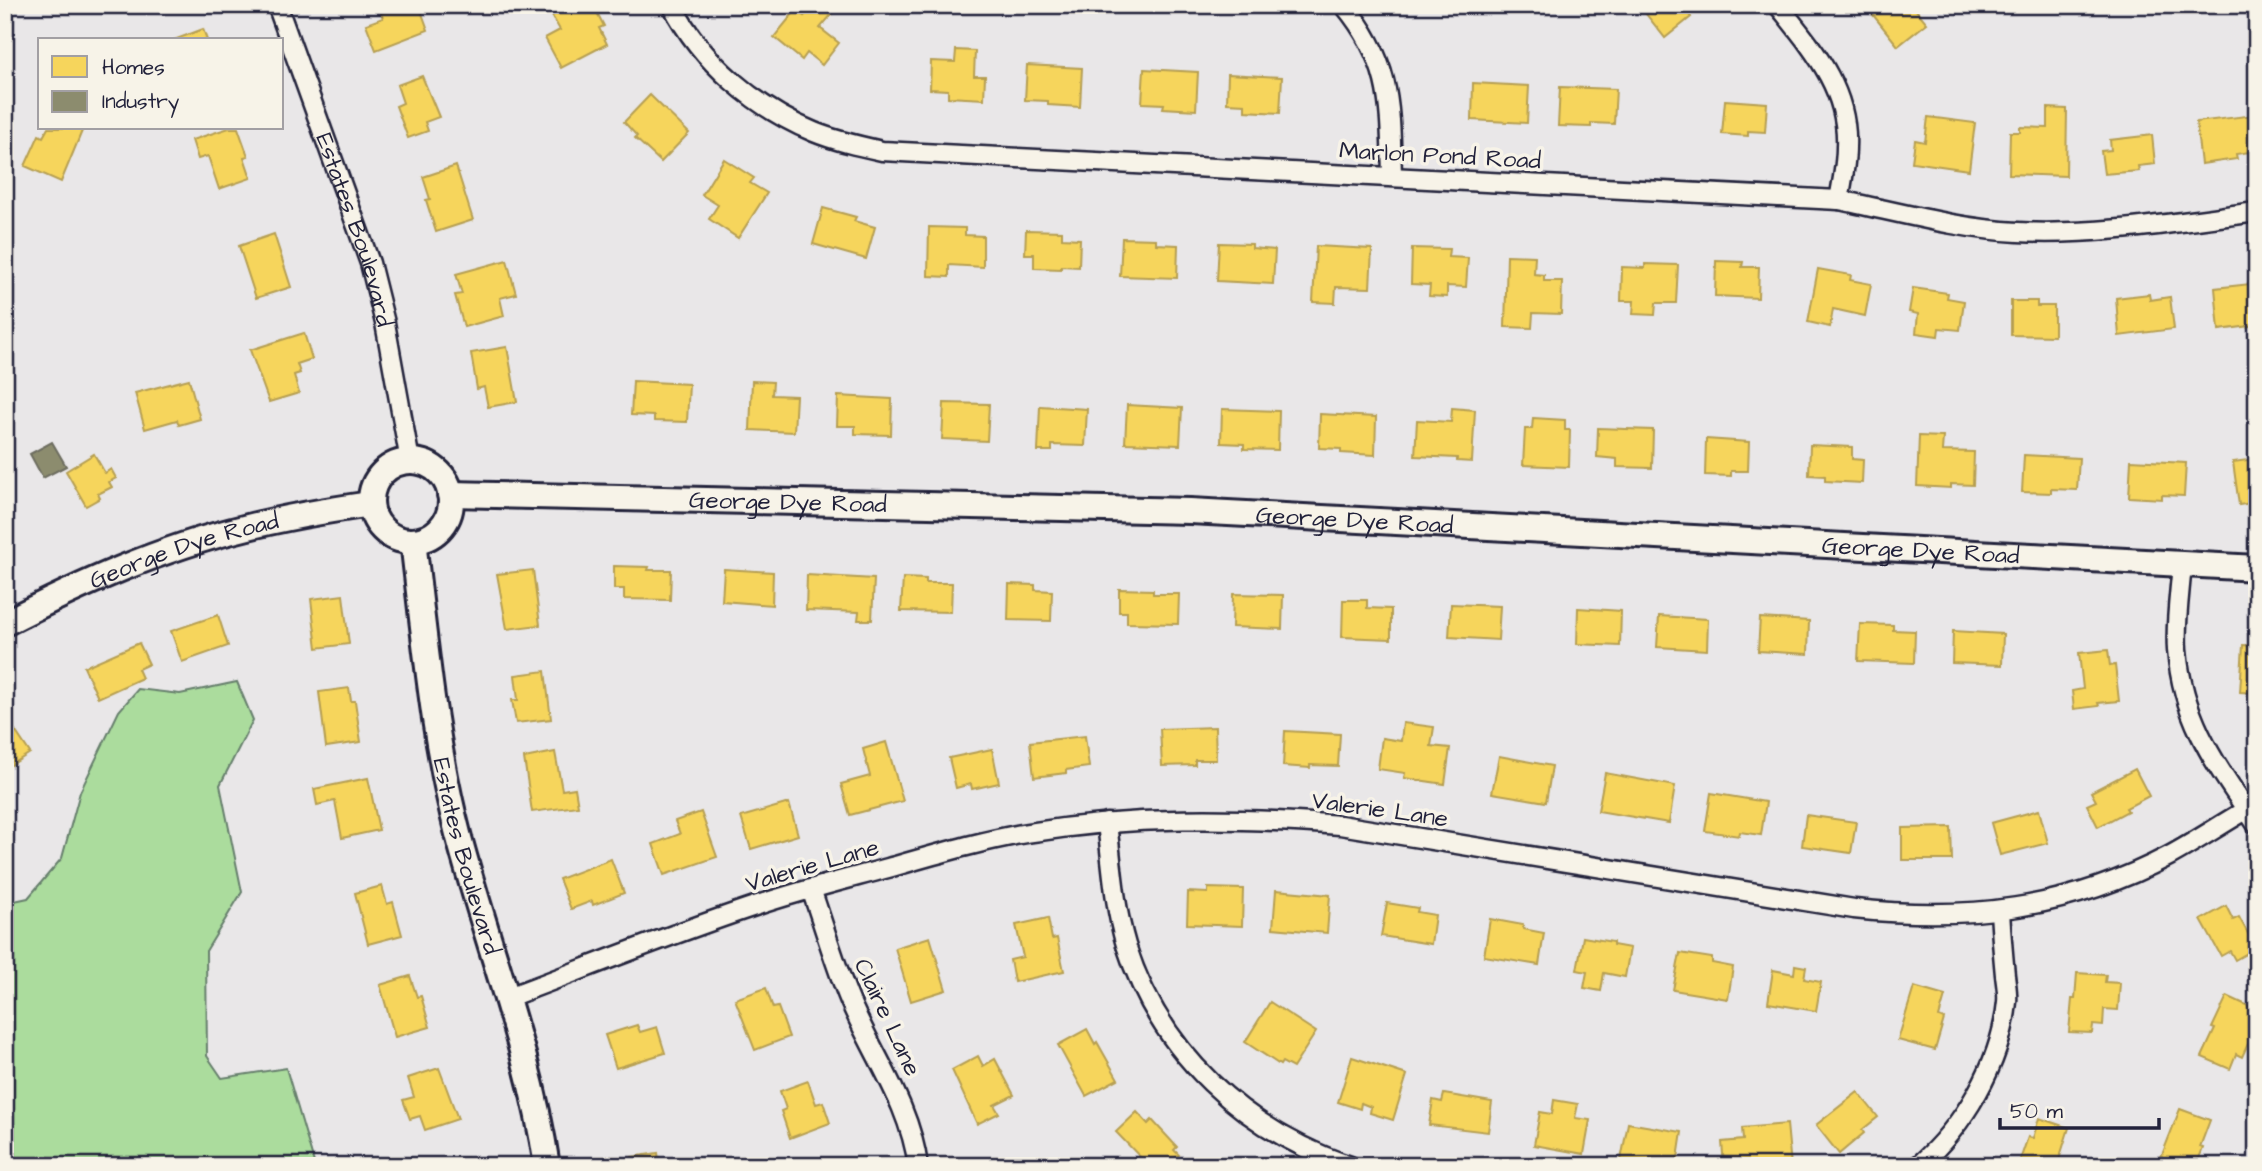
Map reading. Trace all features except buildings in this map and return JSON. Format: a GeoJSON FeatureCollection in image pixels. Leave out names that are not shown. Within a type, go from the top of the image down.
{"type":"FeatureCollection","features":[{"type":"Feature","properties":{"kind":"street","name":"Estates Boulevard"},"geometry":{"type":"LineString","coordinates":[[277,5],[370,263],[386,323],[410,461]]}},
{"type":"Feature","properties":{"kind":"street","name":"Marlon Pond Road"},"geometry":{"type":"LineString","coordinates":[[672,5],[695,41],[721,71],[752,97],[782,117],[814,132],[847,144],[882,151],[1839,200],[1968,227],[2017,232],[2075,233],[2257,212]]}},
{"type":"Feature","properties":{"kind":"street"},"geometry":{"type":"LineString","coordinates":[[1344,5],[1360,24],[1375,50],[1385,78],[1391,107],[1392,176]]}},
{"type":"Feature","properties":{"kind":"street"},"geometry":{"type":"LineString","coordinates":[[1778,5],[1823,63],[1837,89],[1845,120],[1846,147],[1839,200]]}},
{"type":"Feature","properties":{"kind":"street"},"geometry":{"type":"LineString","coordinates":[[410,461],[431,467],[446,483],[450,494],[448,516],[442,526],[424,539],[413,541],[401,540],[380,527],[371,504],[372,493],[381,474],[389,467],[410,461]]}},
{"type":"Feature","properties":{"kind":"street","name":"George Dye Road"},"geometry":{"type":"LineString","coordinates":[[450,494],[1190,512],[2257,568]]}},
{"type":"Feature","properties":{"kind":"street","name":"George Dye Road"},"geometry":{"type":"LineString","coordinates":[[5,624],[103,577],[173,550],[243,528],[371,504]]}},
{"type":"Feature","properties":{"kind":"street","name":"Estates Boulevard"},"geometry":{"type":"LineString","coordinates":[[413,541],[442,760],[458,833],[529,1077],[547,1166]]}},
{"type":"Feature","properties":{"kind":"street"},"geometry":{"type":"LineString","coordinates":[[2182,563],[2177,647],[2181,680],[2190,713],[2204,744],[2257,825]]}},
{"type":"Feature","properties":{"kind":"street","name":"Valerie Lane"},"geometry":{"type":"LineString","coordinates":[[506,998],[754,906],[811,889],[987,840],[1107,823],[1174,819],[1256,819],[1340,825],[1854,909],[1897,914],[1950,915],[2000,911],[2071,895],[2121,878],[2168,856],[2246,810]]}},
{"type":"Feature","properties":{"kind":"street"},"geometry":{"type":"LineString","coordinates":[[1107,823],[1117,905],[1126,945],[1141,983],[1160,1019],[1187,1057],[1210,1083],[1241,1110],[1280,1136],[1321,1156],[1350,1166]]}},
{"type":"Feature","properties":{"kind":"street","name":"Claire Lane"},"geometry":{"type":"LineString","coordinates":[[811,889],[851,1003],[906,1115],[918,1166]]}},
{"type":"Feature","properties":{"kind":"street"},"geometry":{"type":"LineString","coordinates":[[1918,1166],[1947,1136],[1969,1106],[1987,1073],[1999,1038],[2007,1001],[2000,911]]}},
{"type":"Feature","properties":{"kind":"green space"},"geometry":{"type":"Polygon","coordinates":[[[237,682],[253,720],[220,785],[242,892],[206,951],[207,1056],[222,1078],[286,1068],[315,1166],[5,1166],[5,903],[28,898],[62,858],[80,792],[119,711],[138,689],[180,694],[237,682]]]}}]}
